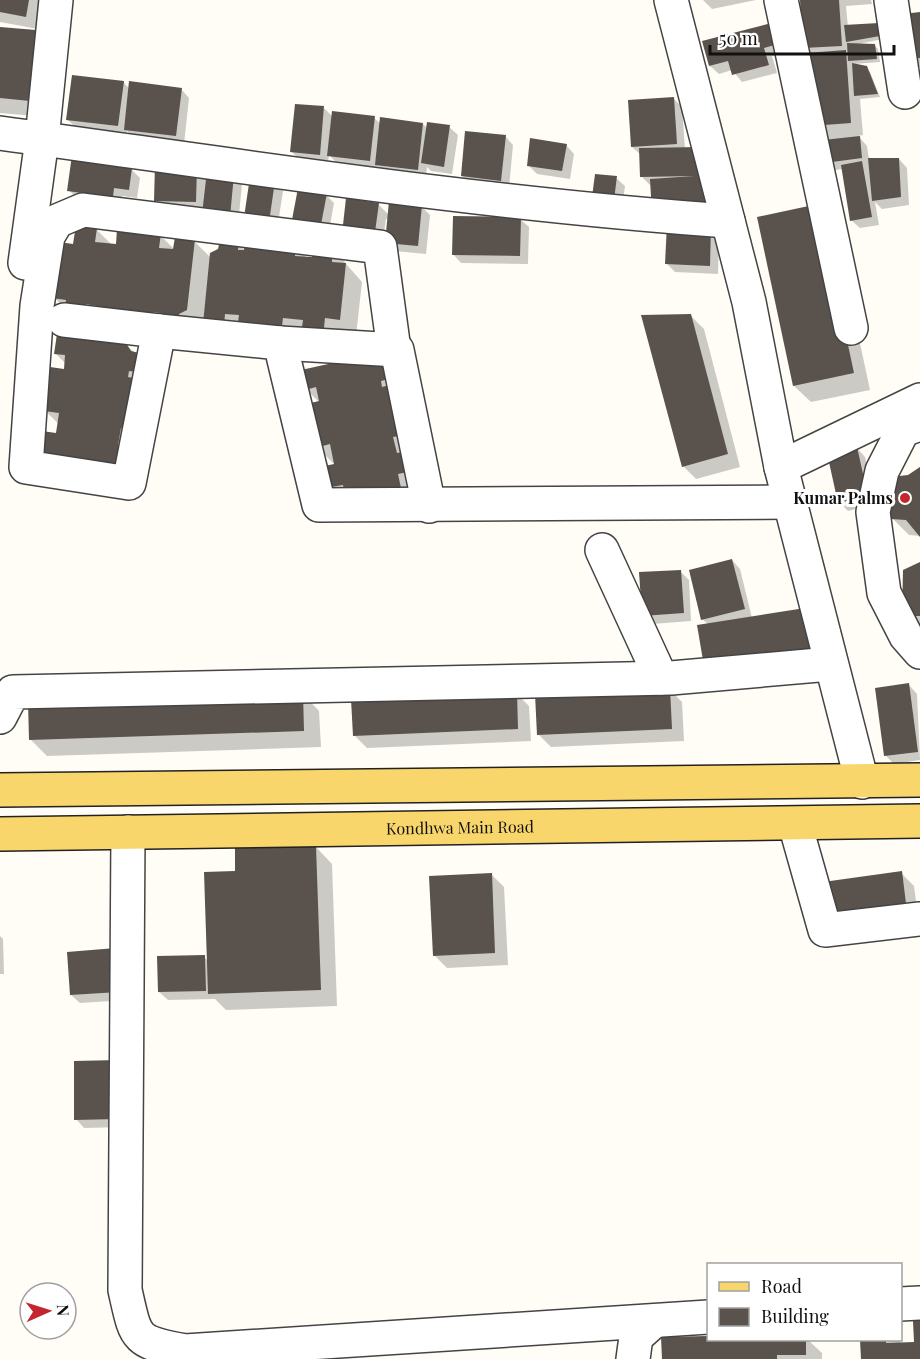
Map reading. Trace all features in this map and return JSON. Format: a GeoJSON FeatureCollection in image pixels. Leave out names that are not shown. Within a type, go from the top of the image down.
{"type":"FeatureCollection","features":[{"type":"Feature","properties":{"kind":"main road"},"geometry":{"type":"LineString","coordinates":[[0,790],[920,780]]}},
{"type":"Feature","properties":{"kind":"main road","name":"Kondhwa Main Road"},"geometry":{"type":"LineString","coordinates":[[0,834],[920,821]]}},
{"type":"Feature","properties":{"kind":"street"},"geometry":{"type":"LineString","coordinates":[[25,265],[42,139],[56,0]]}},
{"type":"Feature","properties":{"kind":"street"},"geometry":{"type":"LineString","coordinates":[[671,0],[749,302],[781,467],[862,782]]}},
{"type":"Feature","properties":{"kind":"street"},"geometry":{"type":"LineString","coordinates":[[781,0],[851,328]]}},
{"type":"Feature","properties":{"kind":"street"},"geometry":{"type":"LineString","coordinates":[[891,0],[905,92]]}},
{"type":"Feature","properties":{"kind":"street"},"geometry":{"type":"LineString","coordinates":[[0,134],[423,193],[602,213],[728,221]]}},
{"type":"Feature","properties":{"kind":"street"},"geometry":{"type":"LineString","coordinates":[[159,331],[129,483],[26,467],[37,306],[48,236],[57,221],[83,210],[380,247],[394,350]]}},
{"type":"Feature","properties":{"kind":"street"},"geometry":{"type":"LineString","coordinates":[[64,320],[280,343],[397,350],[429,506]]}},
{"type":"Feature","properties":{"kind":"street"},"geometry":{"type":"LineString","coordinates":[[280,343],[319,505],[790,502]]}},
{"type":"Feature","properties":{"kind":"street"},"geometry":{"type":"LineString","coordinates":[[781,467],[920,400]]}},
{"type":"Feature","properties":{"kind":"street"},"geometry":{"type":"LineString","coordinates":[[920,424],[903,430],[882,471],[873,512],[884,593],[906,636],[920,652]]}},
{"type":"Feature","properties":{"kind":"street"},"geometry":{"type":"LineString","coordinates":[[602,550],[661,678]]}},
{"type":"Feature","properties":{"kind":"street"},"geometry":{"type":"LineString","coordinates":[[0,717],[13,692],[661,678],[830,664]]}},
{"type":"Feature","properties":{"kind":"street"},"geometry":{"type":"LineString","coordinates":[[795,824],[825,930],[920,919]]}},
{"type":"Feature","properties":{"kind":"street"},"geometry":{"type":"LineString","coordinates":[[128,832],[124,1290],[134,1330],[151,1345],[185,1352],[707,1317]]}},
{"type":"Feature","properties":{"kind":"street"},"geometry":{"type":"LineString","coordinates":[[902,1304],[920,1303]]}},
{"type":"Feature","properties":{"kind":"street"},"geometry":{"type":"LineString","coordinates":[[633,1359],[636,1337],[654,1321]]}},
{"type":"Feature","properties":{"kind":"building"},"geometry":{"type":"Polygon","coordinates":[[[0,0],[29,0],[26,17],[0,12],[0,0]]]}},
{"type":"Feature","properties":{"kind":"building"},"geometry":{"type":"Polygon","coordinates":[[[800,0],[839,0],[842,46],[803,48],[800,0]]]}},
{"type":"Feature","properties":{"kind":"building"},"geometry":{"type":"Polygon","coordinates":[[[920,12],[920,58],[909,59],[903,14],[920,12]]]}},
{"type":"Feature","properties":{"kind":"building"},"geometry":{"type":"Polygon","coordinates":[[[779,21],[785,42],[764,48],[769,65],[732,75],[728,61],[709,66],[702,41],[779,21]]]}},
{"type":"Feature","properties":{"kind":"building"},"geometry":{"type":"Polygon","coordinates":[[[879,23],[880,36],[846,42],[844,25],[879,23]]]}},
{"type":"Feature","properties":{"kind":"building"},"geometry":{"type":"Polygon","coordinates":[[[0,27],[36,30],[30,101],[0,98],[0,27]]]}},
{"type":"Feature","properties":{"kind":"building"},"geometry":{"type":"Polygon","coordinates":[[[847,43],[875,44],[877,59],[848,61],[847,43]]]}},
{"type":"Feature","properties":{"kind":"building"},"geometry":{"type":"Polygon","coordinates":[[[846,50],[851,123],[811,126],[806,53],[846,50]]]}},
{"type":"Feature","properties":{"kind":"building"},"geometry":{"type":"Polygon","coordinates":[[[852,63],[867,66],[878,94],[854,96],[852,63]]]}},
{"type":"Feature","properties":{"kind":"building"},"geometry":{"type":"Polygon","coordinates":[[[72,75],[124,81],[118,126],[66,120],[72,75]]]}},
{"type":"Feature","properties":{"kind":"building"},"geometry":{"type":"Polygon","coordinates":[[[129,81],[182,88],[176,136],[124,130],[129,81]]]}},
{"type":"Feature","properties":{"kind":"building"},"geometry":{"type":"Polygon","coordinates":[[[674,97],[677,144],[631,147],[628,100],[674,97]]]}},
{"type":"Feature","properties":{"kind":"building"},"geometry":{"type":"Polygon","coordinates":[[[295,104],[324,106],[320,155],[290,152],[295,104]]]}},
{"type":"Feature","properties":{"kind":"building"},"geometry":{"type":"Polygon","coordinates":[[[332,111],[375,116],[370,161],[327,156],[332,111]]]}},
{"type":"Feature","properties":{"kind":"building"},"geometry":{"type":"Polygon","coordinates":[[[380,117],[423,123],[418,170],[375,165],[380,117]]]}},
{"type":"Feature","properties":{"kind":"building"},"geometry":{"type":"Polygon","coordinates":[[[427,122],[450,125],[444,167],[421,163],[427,122]]]}},
{"type":"Feature","properties":{"kind":"building"},"geometry":{"type":"Polygon","coordinates":[[[465,131],[506,135],[501,181],[461,176],[465,131]]]}},
{"type":"Feature","properties":{"kind":"building"},"geometry":{"type":"Polygon","coordinates":[[[860,136],[862,158],[817,164],[814,141],[860,136]]]}},
{"type":"Feature","properties":{"kind":"building"},"geometry":{"type":"Polygon","coordinates":[[[530,138],[567,144],[562,171],[527,166],[530,138]]]}},
{"type":"Feature","properties":{"kind":"building"},"geometry":{"type":"Polygon","coordinates":[[[700,147],[707,213],[652,215],[650,179],[694,176],[640,177],[639,148],[700,147]]]}},
{"type":"Feature","properties":{"kind":"building"},"geometry":{"type":"Polygon","coordinates":[[[72,155],[132,168],[129,190],[114,188],[113,197],[67,191],[72,155]]]}},
{"type":"Feature","properties":{"kind":"building"},"geometry":{"type":"Polygon","coordinates":[[[868,158],[899,158],[901,197],[872,201],[868,158]]]}},
{"type":"Feature","properties":{"kind":"building"},"geometry":{"type":"Polygon","coordinates":[[[862,161],[872,217],[850,221],[841,165],[862,161]]]}},
{"type":"Feature","properties":{"kind":"building"},"geometry":{"type":"Polygon","coordinates":[[[155,164],[197,166],[196,202],[154,201],[155,164]]]}},
{"type":"Feature","properties":{"kind":"building"},"geometry":{"type":"Polygon","coordinates":[[[207,171],[234,174],[230,217],[202,214],[207,171]]]}},
{"type":"Feature","properties":{"kind":"building"},"geometry":{"type":"Polygon","coordinates":[[[595,174],[617,176],[613,208],[591,205],[595,174]]]}},
{"type":"Feature","properties":{"kind":"building"},"geometry":{"type":"Polygon","coordinates":[[[250,177],[275,181],[268,229],[243,224],[250,177]]]}},
{"type":"Feature","properties":{"kind":"building"},"geometry":{"type":"Polygon","coordinates":[[[298,188],[327,193],[320,230],[291,225],[298,188]]]}},
{"type":"Feature","properties":{"kind":"building"},"geometry":{"type":"Polygon","coordinates":[[[346,198],[379,203],[374,239],[342,234],[346,198]]]}},
{"type":"Feature","properties":{"kind":"building"},"geometry":{"type":"Polygon","coordinates":[[[389,201],[422,205],[418,246],[385,243],[389,201]]]}},
{"type":"Feature","properties":{"kind":"building"},"geometry":{"type":"Polygon","coordinates":[[[818,204],[854,373],[793,386],[757,217],[818,204]]]}},
{"type":"Feature","properties":{"kind":"building"},"geometry":{"type":"Polygon","coordinates":[[[453,216],[521,217],[520,256],[452,255],[453,216]]]}},
{"type":"Feature","properties":{"kind":"building"},"geometry":{"type":"Polygon","coordinates":[[[667,224],[711,226],[710,266],[665,264],[667,224]]]}},
{"type":"Feature","properties":{"kind":"building"},"geometry":{"type":"Polygon","coordinates":[[[76,225],[97,228],[95,242],[116,244],[117,229],[161,233],[159,248],[173,249],[175,237],[195,239],[187,310],[179,314],[178,323],[159,320],[160,313],[153,312],[152,324],[101,317],[102,307],[86,304],[85,317],[64,314],[66,300],[52,298],[59,242],[73,244],[76,225]]]}},
{"type":"Feature","properties":{"kind":"building"},"geometry":{"type":"Polygon","coordinates":[[[245,239],[296,245],[295,256],[312,257],[313,245],[333,248],[332,262],[346,263],[340,320],[325,318],[323,337],[301,334],[303,320],[283,318],[281,334],[237,329],[239,315],[225,314],[224,326],[203,324],[210,253],[218,249],[220,240],[239,243],[238,250],[244,250],[245,239]]]}},
{"type":"Feature","properties":{"kind":"building"},"geometry":{"type":"Polygon","coordinates":[[[691,314],[728,454],[682,467],[641,315],[691,314]]]}},
{"type":"Feature","properties":{"kind":"building"},"geometry":{"type":"Polygon","coordinates":[[[57,334],[126,343],[131,351],[139,353],[136,372],[129,371],[128,377],[139,379],[131,430],[121,428],[118,445],[130,446],[128,467],[39,453],[42,431],[56,433],[59,413],[44,411],[50,367],[64,369],[65,355],[54,354],[57,334]]]}},
{"type":"Feature","properties":{"kind":"building"},"geometry":{"type":"Polygon","coordinates":[[[369,355],[385,360],[389,379],[381,381],[382,387],[394,384],[404,435],[393,437],[397,453],[409,451],[413,471],[398,474],[401,488],[346,499],[343,485],[325,488],[320,467],[334,464],[330,444],[315,448],[306,404],[319,401],[316,387],[305,390],[301,370],[369,355]]]}},
{"type":"Feature","properties":{"kind":"building"},"geometry":{"type":"Polygon","coordinates":[[[857,447],[868,496],[838,503],[827,453],[857,447]]]}},
{"type":"Feature","properties":{"kind":"building","name":"Kumar Palms"},"geometry":{"type":"Polygon","coordinates":[[[920,467],[920,537],[906,520],[891,519],[891,477],[908,475],[920,467]]]}},
{"type":"Feature","properties":{"kind":"building"},"geometry":{"type":"Polygon","coordinates":[[[732,559],[745,609],[701,620],[689,570],[732,559]]]}},
{"type":"Feature","properties":{"kind":"building"},"geometry":{"type":"Polygon","coordinates":[[[920,562],[920,616],[902,616],[903,570],[920,562]]]}},
{"type":"Feature","properties":{"kind":"building"},"geometry":{"type":"Polygon","coordinates":[[[681,570],[684,613],[642,616],[639,572],[681,570]]]}},
{"type":"Feature","properties":{"kind":"building"},"geometry":{"type":"Polygon","coordinates":[[[805,608],[813,655],[705,672],[697,625],[805,608]]]}},
{"type":"Feature","properties":{"kind":"building"},"geometry":{"type":"Polygon","coordinates":[[[909,683],[918,752],[884,756],[875,688],[909,683]]]}},
{"type":"Feature","properties":{"kind":"building"},"geometry":{"type":"Polygon","coordinates":[[[670,688],[672,729],[537,735],[535,694],[670,688]]]}},
{"type":"Feature","properties":{"kind":"building"},"geometry":{"type":"Polygon","coordinates":[[[517,692],[518,729],[353,736],[351,699],[517,692]]]}},
{"type":"Feature","properties":{"kind":"building"},"geometry":{"type":"Polygon","coordinates":[[[303,693],[304,731],[29,740],[28,701],[303,693]]]}},
{"type":"Feature","properties":{"kind":"building"},"geometry":{"type":"Polygon","coordinates":[[[316,846],[321,990],[208,994],[204,872],[235,871],[235,848],[316,846]]]}},
{"type":"Feature","properties":{"kind":"building"},"geometry":{"type":"Polygon","coordinates":[[[902,871],[907,912],[828,922],[823,882],[902,871]]]}},
{"type":"Feature","properties":{"kind":"building"},"geometry":{"type":"Polygon","coordinates":[[[492,873],[495,953],[433,956],[429,876],[492,873]]]}},
{"type":"Feature","properties":{"kind":"building"},"geometry":{"type":"Polygon","coordinates":[[[116,948],[119,992],[70,995],[67,952],[116,948]]]}},
{"type":"Feature","properties":{"kind":"building"},"geometry":{"type":"Polygon","coordinates":[[[205,955],[206,991],[158,992],[157,956],[205,955]]]}},
{"type":"Feature","properties":{"kind":"building"},"geometry":{"type":"Polygon","coordinates":[[[118,1060],[118,1119],[74,1120],[74,1061],[118,1060]]]}},
{"type":"Feature","properties":{"kind":"building"},"geometry":{"type":"Polygon","coordinates":[[[920,1320],[920,1359],[861,1359],[860,1341],[914,1342],[913,1321],[920,1320]]]}},
{"type":"Feature","properties":{"kind":"building"},"geometry":{"type":"Polygon","coordinates":[[[707,1336],[707,1341],[806,1341],[806,1355],[777,1355],[777,1359],[662,1359],[661,1337],[707,1336]]]}},
{"type":"Feature","properties":{"kind":"place","name":"Kumar Palms"},"geometry":{"type":"Point","coordinates":[905,498]}}]}
